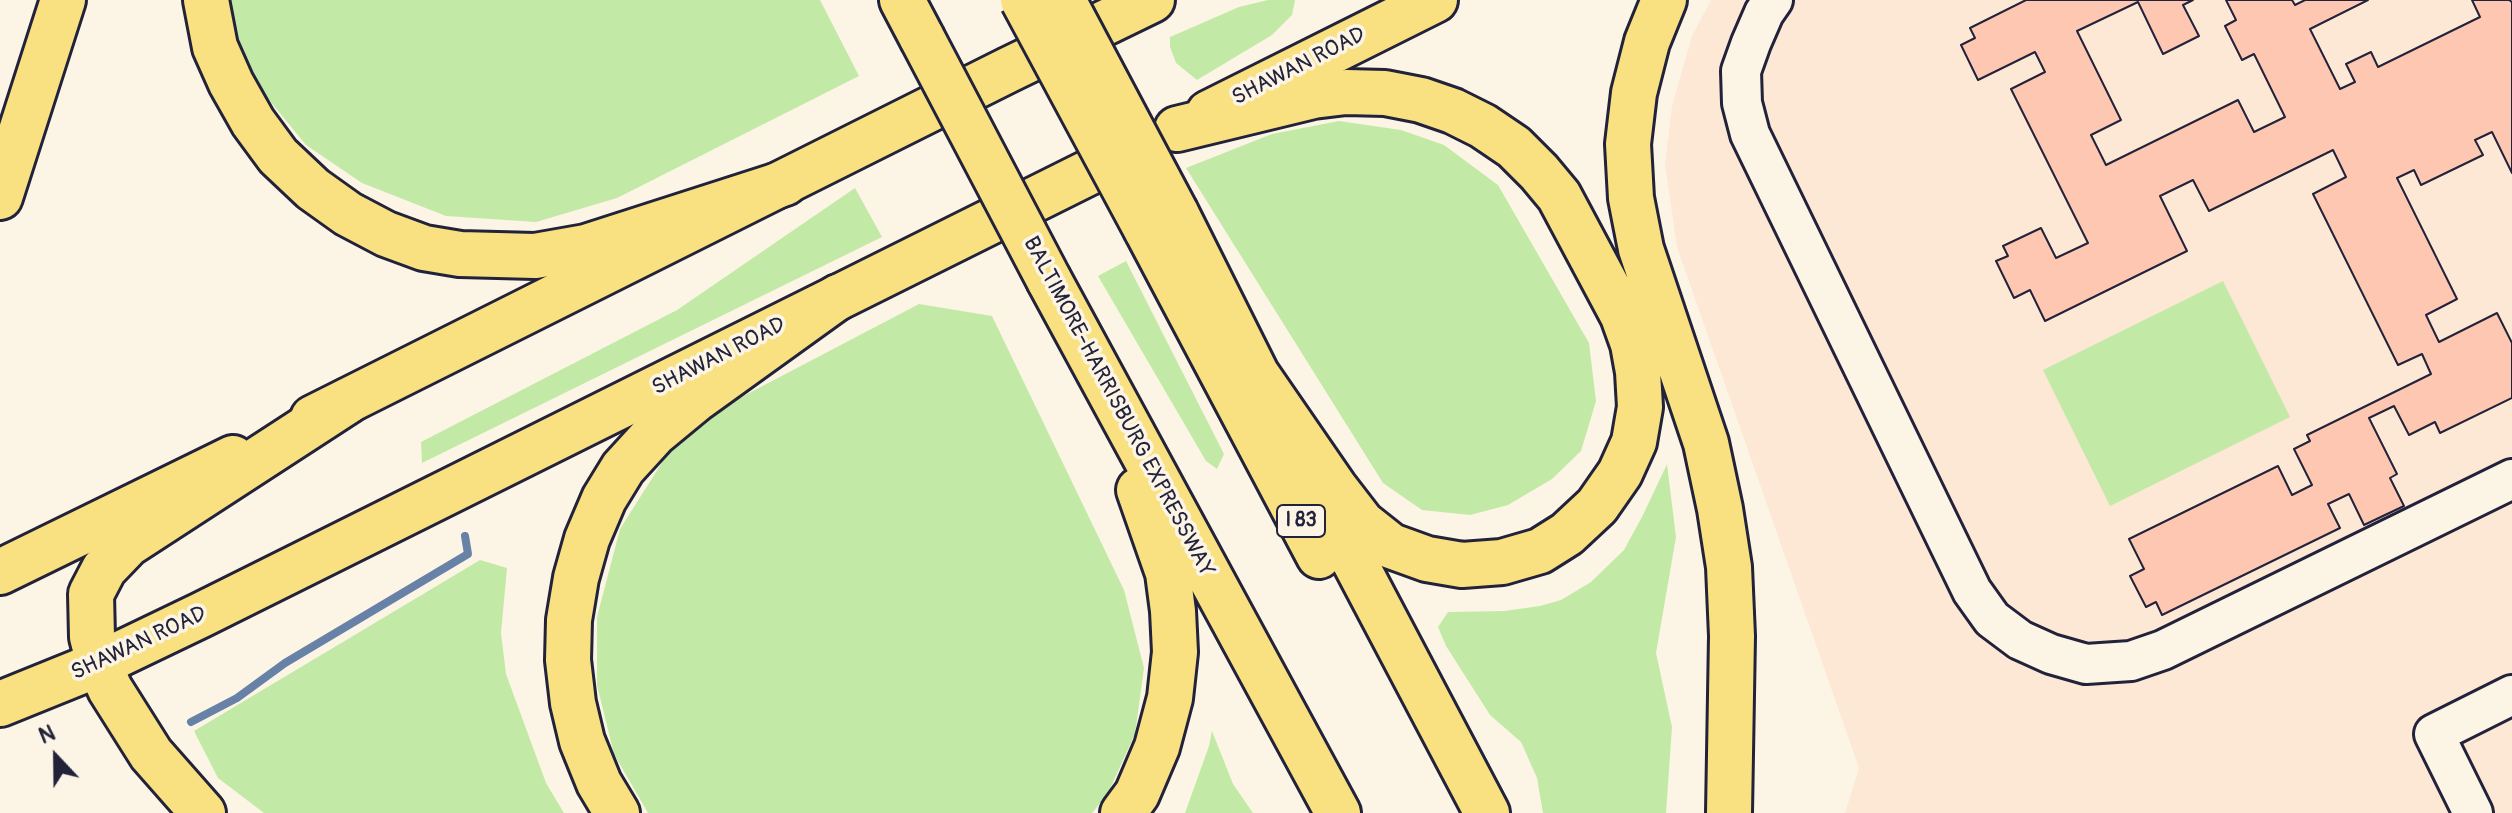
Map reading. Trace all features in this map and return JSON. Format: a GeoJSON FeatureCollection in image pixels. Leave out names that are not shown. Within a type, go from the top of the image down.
{"type":"FeatureCollection","features":[{"type":"Feature","properties":{"kind":"main road"},"geometry":{"type":"LineString","coordinates":[[0,197],[63,0]]}},
{"type":"Feature","properties":{"kind":"main road"},"geometry":{"type":"LineString","coordinates":[[206,0],[215,47],[231,83],[253,122],[278,156],[313,189],[348,214],[386,234],[424,248],[460,254],[535,256],[586,247],[785,183]]}},
{"type":"Feature","properties":{"kind":"main road","name":"BALTIMORE-HARRISBURG EXPRESSWAY"},"geometry":{"type":"LineString","coordinates":[[902,0],[1049,280],[1338,813]]}},
{"type":"Feature","properties":{"kind":"main road","name":"I 83"},"geometry":{"type":"LineString","coordinates":[[1023,0],[1161,221],[1454,813]]}},
{"type":"Feature","properties":{"kind":"main road"},"geometry":{"type":"LineString","coordinates":[[1063,0],[1161,221],[1253,369],[1362,523],[1391,546],[1427,559],[1462,565],[1502,562],[1540,551],[1567,534],[1597,506],[1620,473],[1634,442],[1640,407],[1633,344],[1623,316],[1559,196],[1514,147],[1483,126],[1421,100],[1385,93],[1346,92],[1313,96],[1177,129]]}},
{"type":"Feature","properties":{"kind":"main road"},"geometry":{"type":"LineString","coordinates":[[0,572],[1152,0]]}},
{"type":"Feature","properties":{"kind":"main road"},"geometry":{"type":"LineString","coordinates":[[1334,50],[1414,0]]}},
{"type":"Feature","properties":{"kind":"main road","name":"SHAWAN ROAD"},"geometry":{"type":"LineString","coordinates":[[0,704],[99,664],[1435,0]]}},
{"type":"Feature","properties":{"kind":"main road"},"geometry":{"type":"LineString","coordinates":[[1664,0],[1647,42],[1634,93],[1628,144],[1631,198],[1641,249],[1706,443],[1720,509],[1729,567],[1732,636],[1729,813]]}},
{"type":"Feature","properties":{"kind":"main road"},"geometry":{"type":"LineString","coordinates":[[617,813],[599,783],[582,741],[568,660],[569,620],[574,592],[604,499],[623,468],[655,433],[695,400],[838,297]]}},
{"type":"Feature","properties":{"kind":"main road"},"geometry":{"type":"LineString","coordinates":[[1092,359],[1168,573],[1173,611],[1175,652],[1170,698],[1157,747],[1137,794],[1123,813]]}},
{"type":"Feature","properties":{"kind":"main road"},"geometry":{"type":"LineString","coordinates":[[1253,369],[1487,813]]}},
{"type":"Feature","properties":{"kind":"main road"},"geometry":{"type":"LineString","coordinates":[[203,813],[151,754],[110,689],[92,637],[91,594],[104,569],[128,544],[348,401]]}},
{"type":"Feature","properties":{"kind":"lane"},"geometry":{"type":"LineString","coordinates":[[1773,0],[1764,13],[1741,71],[1742,103],[1750,134],[1972,591],[1992,619],[2020,640],[2051,654],[2086,664],[2131,661],[2163,650],[2512,479]]}},
{"type":"Feature","properties":{"kind":"lane"},"geometry":{"type":"LineString","coordinates":[[2473,813],[2434,734],[2512,695]]}},
{"type":"Feature","properties":{"kind":"shaded area"},"geometry":{"type":"Polygon","coordinates":[[[1711,0],[2512,0],[2512,813],[1845,813],[1859,768],[1677,247],[1665,165],[1672,106],[1692,36],[1711,0]]]}},
{"type":"Feature","properties":{"kind":"green space"},"geometry":{"type":"Polygon","coordinates":[[[226,0],[820,0],[859,76],[617,198],[536,222],[446,216],[362,183],[306,145],[261,90],[232,27],[226,0]]]}},
{"type":"Feature","properties":{"kind":"green space"},"geometry":{"type":"Polygon","coordinates":[[[1268,0],[1295,0],[1292,15],[1272,35],[1197,80],[1176,63],[1170,37],[1239,7],[1268,0]]]}},
{"type":"Feature","properties":{"kind":"green space"},"geometry":{"type":"Polygon","coordinates":[[[1339,121],[1401,130],[1444,145],[1498,185],[1589,343],[1596,401],[1581,451],[1552,479],[1508,505],[1470,515],[1422,510],[1383,483],[1186,168],[1272,134],[1339,121]]]}},
{"type":"Feature","properties":{"kind":"green space"},"geometry":{"type":"Polygon","coordinates":[[[855,188],[882,237],[422,463],[421,442],[677,310],[855,188]]]}},
{"type":"Feature","properties":{"kind":"green space"},"geometry":{"type":"Polygon","coordinates":[[[1126,261],[1224,454],[1217,469],[1206,461],[1098,276],[1126,261]]]}},
{"type":"Feature","properties":{"kind":"green space"},"geometry":{"type":"Polygon","coordinates":[[[2223,281],[2290,417],[2110,506],[2043,370],[2223,281]]]}},
{"type":"Feature","properties":{"kind":"green space"},"geometry":{"type":"Polygon","coordinates":[[[919,304],[992,316],[1124,590],[1144,668],[1135,734],[1108,793],[1092,813],[648,813],[614,754],[597,685],[597,617],[620,529],[668,453],[734,401],[919,304]]]}},
{"type":"Feature","properties":{"kind":"green space"},"geometry":{"type":"Polygon","coordinates":[[[1667,464],[1676,537],[1656,653],[1672,727],[1666,813],[1543,813],[1537,778],[1521,742],[1490,715],[1446,646],[1438,627],[1448,612],[1504,611],[1540,606],[1561,600],[1591,582],[1624,550],[1667,464]]]}},
{"type":"Feature","properties":{"kind":"green space"},"geometry":{"type":"Polygon","coordinates":[[[480,560],[507,568],[501,633],[506,674],[546,783],[564,813],[264,813],[218,778],[194,731],[480,560]]]}},
{"type":"Feature","properties":{"kind":"green space"},"geometry":{"type":"Polygon","coordinates":[[[1212,731],[1233,784],[1253,813],[1185,813],[1212,731]]]}},
{"type":"Feature","properties":{"kind":"building"},"geometry":{"type":"Polygon","coordinates":[[[2026,0],[2193,0],[2183,5],[2199,36],[2163,54],[2138,2],[2077,31],[2121,120],[2091,135],[2106,165],[2238,100],[2254,132],[2285,117],[2254,54],[2242,60],[2225,26],[2236,20],[2226,0],[2292,0],[2295,5],[2305,0],[2368,0],[2310,29],[2340,89],[2355,82],[2346,64],[2371,52],[2378,67],[2480,17],[2472,0],[2512,2],[2512,173],[2492,132],[2475,140],[2483,155],[2421,185],[2414,170],[2397,178],[2457,299],[2426,315],[2439,342],[2497,313],[2512,343],[2512,398],[2440,433],[2435,422],[2409,435],[2394,406],[2369,418],[2397,474],[2390,478],[2404,506],[2364,525],[2349,494],[2328,504],[2340,528],[2162,615],[2156,602],[2146,607],[2130,576],[2144,569],[2129,539],[2278,466],[2292,495],[2312,485],[2294,449],[2310,441],[2307,435],[2431,374],[2422,354],[2398,365],[2313,194],[2346,177],[2333,150],[2209,211],[2193,180],[2160,196],[2187,251],[2045,321],[2030,290],[2014,298],[1996,261],[2008,256],[2003,246],[2041,228],[2056,258],[2088,243],[2011,89],[2045,72],[2035,52],[1978,80],[1961,45],[1975,38],[1970,28],[2026,0]]]}},
{"type":"Feature","properties":{"kind":"waterway"},"geometry":{"type":"LineString","coordinates":[[191,722],[237,698],[285,663],[468,554],[465,536]]}}]}
